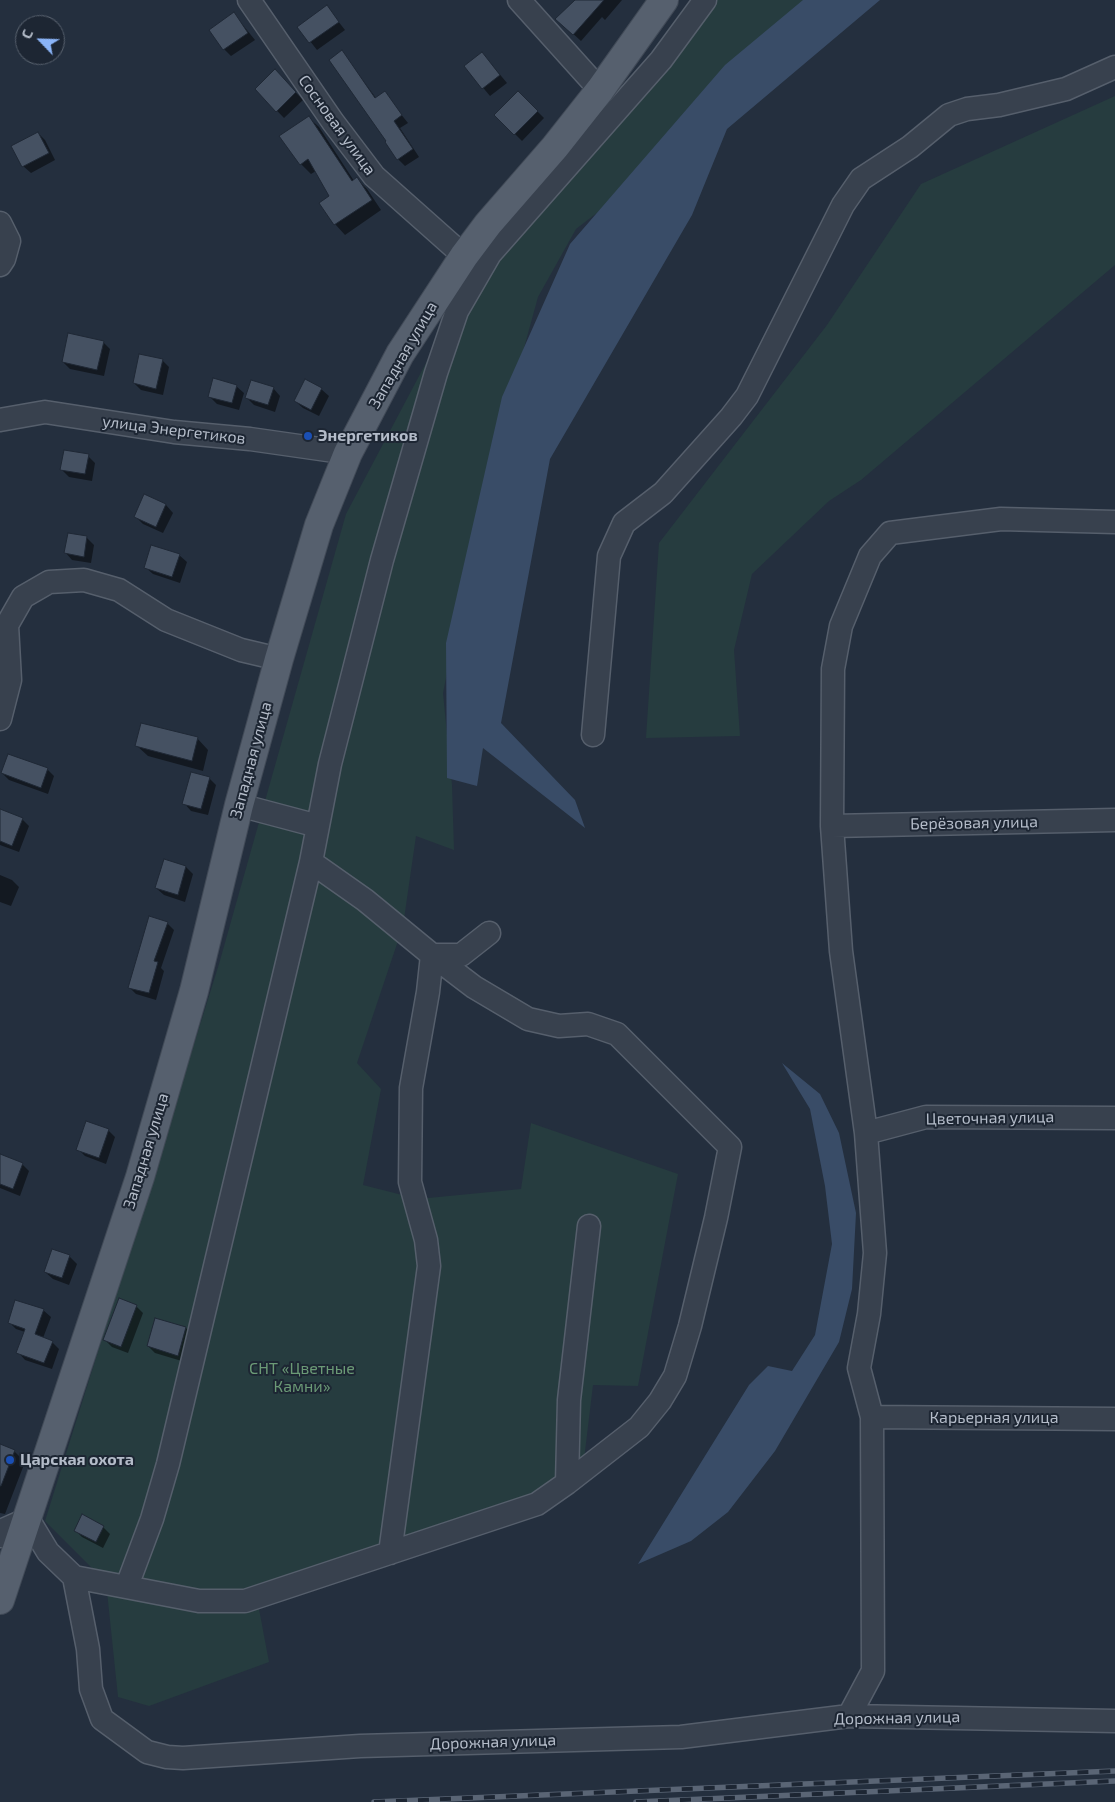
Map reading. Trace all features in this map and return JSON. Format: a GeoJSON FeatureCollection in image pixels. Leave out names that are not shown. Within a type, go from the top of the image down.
{"type":"FeatureCollection","features":[{"type":"Feature","properties":{"kind":"main road","name":"Западная улица"},"geometry":{"type":"LineString","coordinates":[[0,1600],[142,1168],[194,991],[238,805],[279,659],[320,525],[348,453],[400,354],[464,256],[600,90],[664,0]]}},
{"type":"Feature","properties":{"kind":"street","name":"Сосновая улица"},"geometry":{"type":"LineString","coordinates":[[248,0],[333,122],[374,176],[464,256]]}},
{"type":"Feature","properties":{"kind":"street"},"geometry":{"type":"LineString","coordinates":[[519,0],[600,90]]}},
{"type":"Feature","properties":{"kind":"street"},"geometry":{"type":"LineString","coordinates":[[127,1586],[152,1519],[168,1464],[311,862],[330,764],[382,560],[436,373],[457,312],[490,254],[661,60],[705,0]]}},
{"type":"Feature","properties":{"kind":"street"},"geometry":{"type":"LineString","coordinates":[[593,735],[610,556],[624,523],[663,493],[731,417],[747,396],[843,205],[861,179],[910,147],[949,115],[967,109],[999,105],[1066,89],[1115,67]]}},
{"type":"Feature","properties":{"kind":"street"},"geometry":{"type":"LineString","coordinates":[[0,223],[8,241],[4,259],[0,265]]}},
{"type":"Feature","properties":{"kind":"street","name":"улица Энергетиков"},"geometry":{"type":"LineString","coordinates":[[0,420],[45,412],[174,432],[250,439],[348,453]]}},
{"type":"Feature","properties":{"kind":"street"},"geometry":{"type":"LineString","coordinates":[[850,1716],[873,1671],[872,1417],[859,1368],[875,1253],[866,1133],[841,951],[832,826],[833,669],[842,626],[870,556],[890,533],[1001,520],[1115,522]]}},
{"type":"Feature","properties":{"kind":"street"},"geometry":{"type":"LineString","coordinates":[[0,719],[5,681],[7,625],[23,597],[49,582],[84,580],[119,590],[166,620],[240,650],[279,659]]}},
{"type":"Feature","properties":{"kind":"street"},"geometry":{"type":"LineString","coordinates":[[238,805],[318,826]]}},
{"type":"Feature","properties":{"kind":"street","name":"Берёзовая улица"},"geometry":{"type":"LineString","coordinates":[[832,826],[1115,820]]}},
{"type":"Feature","properties":{"kind":"street"},"geometry":{"type":"LineString","coordinates":[[0,1536],[3,1530],[28,1519],[48,1552],[74,1577],[199,1601],[245,1601],[537,1504],[639,1427],[660,1401],[675,1376],[690,1326],[716,1218],[730,1147],[617,1034],[588,1024],[559,1026],[528,1019],[474,987],[365,900],[311,862]]}},
{"type":"Feature","properties":{"kind":"street"},"geometry":{"type":"LineString","coordinates":[[432,955],[461,955],[489,933]]}},
{"type":"Feature","properties":{"kind":"street"},"geometry":{"type":"LineString","coordinates":[[390,1553],[429,1266],[426,1240],[410,1182],[411,1088],[428,992],[432,955]]}},
{"type":"Feature","properties":{"kind":"street","name":"Цветочная улица"},"geometry":{"type":"LineString","coordinates":[[866,1133],[926,1117],[1115,1118]]}},
{"type":"Feature","properties":{"kind":"street"},"geometry":{"type":"LineString","coordinates":[[567,1483],[569,1400],[589,1226]]}},
{"type":"Feature","properties":{"kind":"street","name":"Карьерная улица"},"geometry":{"type":"LineString","coordinates":[[872,1417],[1115,1419]]}},
{"type":"Feature","properties":{"kind":"street","name":"Дорожная улица"},"geometry":{"type":"LineString","coordinates":[[74,1577],[88,1649],[91,1689],[102,1718],[147,1752],[167,1757],[183,1758],[360,1746],[681,1737],[850,1716],[1115,1721]]}},
{"type":"Feature","properties":{"kind":"green space","name":"СНТ «Цветные Камни»"},"geometry":{"type":"Polygon","coordinates":[[[692,0],[827,0],[611,202],[576,229],[538,297],[481,504],[443,693],[452,785],[454,850],[416,836],[403,926],[357,1063],[381,1089],[363,1185],[418,1199],[521,1189],[531,1123],[678,1174],[638,1386],[593,1385],[583,1468],[458,1538],[259,1609],[269,1662],[149,1706],[118,1697],[106,1582],[45,1521],[219,964],[346,514],[472,276],[598,125],[692,0]]]}},
{"type":"Feature","properties":{"kind":"green space"},"geometry":{"type":"Polygon","coordinates":[[[1115,96],[1115,265],[861,480],[829,501],[752,574],[734,650],[740,736],[646,738],[659,543],[827,325],[921,184],[1115,96]]]}},
{"type":"Feature","properties":{"kind":"water"},"geometry":{"type":"Polygon","coordinates":[[[803,0],[880,0],[727,129],[692,215],[550,459],[501,723],[575,800],[585,828],[483,748],[477,786],[447,778],[446,643],[502,397],[570,244],[725,65],[803,0]]]}},
{"type":"Feature","properties":{"kind":"water"},"geometry":{"type":"Polygon","coordinates":[[[782,1063],[820,1094],[839,1133],[856,1213],[852,1289],[839,1342],[775,1451],[728,1512],[691,1541],[638,1564],[749,1385],[768,1366],[792,1371],[815,1335],[832,1244],[825,1186],[810,1109],[782,1063]]]}},
{"type":"Feature","properties":{"kind":"building"},"geometry":{"type":"Polygon","coordinates":[[[575,0],[604,0],[573,35],[555,19],[575,0]]]}},
{"type":"Feature","properties":{"kind":"building"},"geometry":{"type":"Polygon","coordinates":[[[327,5],[339,22],[309,43],[297,27],[327,5]]]}},
{"type":"Feature","properties":{"kind":"building"},"geometry":{"type":"Polygon","coordinates":[[[234,12],[248,33],[223,50],[209,30],[234,12]]]}},
{"type":"Feature","properties":{"kind":"building"},"geometry":{"type":"Polygon","coordinates":[[[342,50],[375,98],[385,91],[402,115],[394,121],[413,149],[397,160],[386,141],[329,60],[342,50]]]}},
{"type":"Feature","properties":{"kind":"building"},"geometry":{"type":"Polygon","coordinates":[[[482,52],[500,75],[482,89],[464,66],[482,52]]]}},
{"type":"Feature","properties":{"kind":"building"},"geometry":{"type":"Polygon","coordinates":[[[275,69],[296,92],[276,112],[255,89],[275,69]]]}},
{"type":"Feature","properties":{"kind":"building"},"geometry":{"type":"Polygon","coordinates":[[[518,91],[538,111],[514,135],[494,115],[518,91]]]}},
{"type":"Feature","properties":{"kind":"building"},"geometry":{"type":"Polygon","coordinates":[[[309,116],[352,181],[357,177],[372,200],[334,225],[319,203],[329,196],[308,159],[300,165],[279,136],[309,116]]]}},
{"type":"Feature","properties":{"kind":"building"},"geometry":{"type":"Polygon","coordinates":[[[38,132],[49,153],[22,167],[11,146],[38,132]]]}},
{"type":"Feature","properties":{"kind":"building"},"geometry":{"type":"Polygon","coordinates":[[[68,333],[104,341],[97,370],[62,362],[68,333]]]}},
{"type":"Feature","properties":{"kind":"building"},"geometry":{"type":"Polygon","coordinates":[[[139,354],[163,359],[156,389],[133,383],[139,354]]]}},
{"type":"Feature","properties":{"kind":"building"},"geometry":{"type":"Polygon","coordinates":[[[213,378],[237,385],[232,403],[208,397],[213,378]]]}},
{"type":"Feature","properties":{"kind":"building"},"geometry":{"type":"Polygon","coordinates":[[[305,379],[322,388],[311,410],[294,401],[305,379]]]}},
{"type":"Feature","properties":{"kind":"building"},"geometry":{"type":"Polygon","coordinates":[[[251,380],[274,387],[268,405],[245,398],[251,380]]]}},
{"type":"Feature","properties":{"kind":"building"},"geometry":{"type":"Polygon","coordinates":[[[64,450],[89,454],[85,474],[60,470],[64,450]]]}},
{"type":"Feature","properties":{"kind":"building"},"geometry":{"type":"Polygon","coordinates":[[[144,494],[166,504],[156,527],[134,517],[144,494]]]}},
{"type":"Feature","properties":{"kind":"building"},"geometry":{"type":"Polygon","coordinates":[[[68,533],[87,536],[84,557],[64,553],[68,533]]]}},
{"type":"Feature","properties":{"kind":"building"},"geometry":{"type":"Polygon","coordinates":[[[151,545],[180,554],[172,577],[144,568],[151,545]]]}},
{"type":"Feature","properties":{"kind":"building"},"geometry":{"type":"Polygon","coordinates":[[[141,723],[198,737],[192,761],[135,746],[141,723]]]}},
{"type":"Feature","properties":{"kind":"building"},"geometry":{"type":"Polygon","coordinates":[[[8,754],[48,768],[41,788],[1,773],[8,754]]]}},
{"type":"Feature","properties":{"kind":"building"},"geometry":{"type":"Polygon","coordinates":[[[191,772],[210,777],[201,809],[182,804],[191,772]]]}},
{"type":"Feature","properties":{"kind":"building"},"geometry":{"type":"Polygon","coordinates":[[[0,809],[23,818],[12,846],[0,841],[0,809]]]}},
{"type":"Feature","properties":{"kind":"building"},"geometry":{"type":"Polygon","coordinates":[[[164,859],[186,866],[178,895],[155,888],[164,859]]]}},
{"type":"Feature","properties":{"kind":"building"},"geometry":{"type":"Polygon","coordinates":[[[149,916],[168,922],[154,961],[158,962],[149,993],[128,988],[149,916]]]}},
{"type":"Feature","properties":{"kind":"building"},"geometry":{"type":"Polygon","coordinates":[[[86,1121],[109,1129],[99,1158],[76,1150],[86,1121]]]}},
{"type":"Feature","properties":{"kind":"building"},"geometry":{"type":"Polygon","coordinates":[[[0,1154],[23,1163],[13,1189],[0,1184],[0,1154]]]}},
{"type":"Feature","properties":{"kind":"building"},"geometry":{"type":"Polygon","coordinates":[[[52,1249],[70,1255],[62,1278],[44,1272],[52,1249]]]}},
{"type":"Feature","properties":{"kind":"building"},"geometry":{"type":"Polygon","coordinates":[[[119,1298],[137,1305],[121,1347],[103,1340],[119,1298]]]}},
{"type":"Feature","properties":{"kind":"building"},"geometry":{"type":"Polygon","coordinates":[[[15,1300],[44,1309],[35,1334],[53,1341],[44,1363],[16,1353],[25,1329],[8,1323],[15,1300]]]}},
{"type":"Feature","properties":{"kind":"building"},"geometry":{"type":"Polygon","coordinates":[[[155,1318],[186,1327],[178,1356],[147,1346],[155,1318]]]}},
{"type":"Feature","properties":{"kind":"building"},"geometry":{"type":"Polygon","coordinates":[[[0,1444],[15,1450],[1,1486],[0,1486],[0,1444]]]}},
{"type":"Feature","properties":{"kind":"building"},"geometry":{"type":"Polygon","coordinates":[[[82,1514],[104,1526],[96,1542],[74,1531],[82,1514]]]}},
{"type":"Feature","properties":{"kind":"railway"},"geometry":{"type":"LineString","coordinates":[[374,1802],[1115,1771]]}},
{"type":"Feature","properties":{"kind":"railway"},"geometry":{"type":"LineString","coordinates":[[636,1802],[1115,1781]]}},
{"type":"Feature","properties":{"kind":"place","name":"Энергетиков"},"geometry":{"type":"Point","coordinates":[308,436]}},
{"type":"Feature","properties":{"kind":"place","name":"Царская охота"},"geometry":{"type":"Point","coordinates":[10,1460]}}]}
